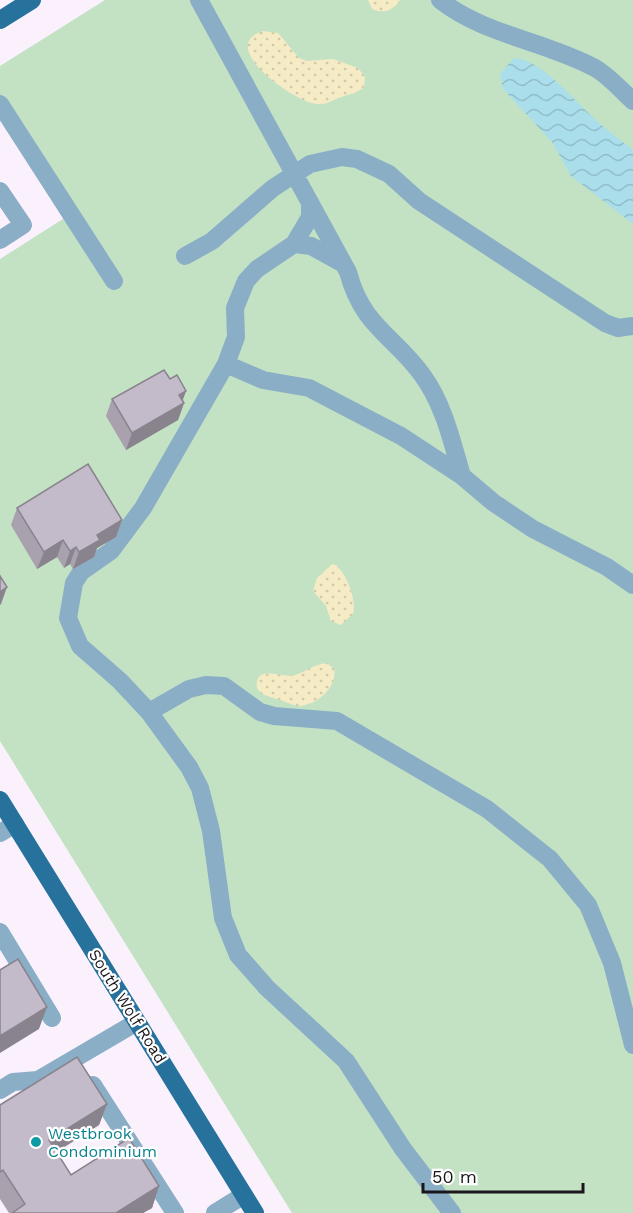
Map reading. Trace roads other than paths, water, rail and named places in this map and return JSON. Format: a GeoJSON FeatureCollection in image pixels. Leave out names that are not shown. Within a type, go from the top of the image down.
{"type":"FeatureCollection","features":[{"type":"Feature","properties":{"kind":"main road"},"geometry":{"type":"LineString","coordinates":[[0,20],[32,0]]}},
{"type":"Feature","properties":{"kind":"main road","name":"South Wolf Road"},"geometry":{"type":"LineString","coordinates":[[0,800],[8,829],[137,1022],[255,1213]]}},
{"type":"Feature","properties":{"kind":"lane"},"geometry":{"type":"LineString","coordinates":[[199,0],[345,265],[353,290],[373,325],[422,374],[435,393],[462,476]]}},
{"type":"Feature","properties":{"kind":"lane"},"geometry":{"type":"LineString","coordinates":[[440,0],[456,13],[554,50],[598,70],[633,101]]}},
{"type":"Feature","properties":{"kind":"lane"},"geometry":{"type":"LineString","coordinates":[[0,104],[114,281]]}},
{"type":"Feature","properties":{"kind":"lane"},"geometry":{"type":"LineString","coordinates":[[185,256],[212,241],[246,209],[294,173],[310,164],[342,157],[374,165],[389,174],[418,201],[605,323],[618,328],[633,326]]}},
{"type":"Feature","properties":{"kind":"lane"},"geometry":{"type":"LineString","coordinates":[[0,190],[23,225],[0,240]]}},
{"type":"Feature","properties":{"kind":"lane"},"geometry":{"type":"LineString","coordinates":[[310,202],[310,218],[294,244],[257,268],[246,281],[235,308],[236,337],[226,364],[143,508],[111,551],[81,572],[74,583],[68,618],[80,646],[120,681],[149,712],[189,767],[200,788],[216,858],[223,918],[238,955],[267,988],[346,1061],[403,1149],[452,1213]]}},
{"type":"Feature","properties":{"kind":"lane"},"geometry":{"type":"LineString","coordinates":[[294,244],[311,246],[345,265]]}},
{"type":"Feature","properties":{"kind":"lane"},"geometry":{"type":"LineString","coordinates":[[226,364],[263,381],[309,388],[340,402],[401,436],[462,476],[494,503],[533,529],[607,567],[633,585]]}},
{"type":"Feature","properties":{"kind":"lane"},"geometry":{"type":"LineString","coordinates":[[149,712],[189,690],[206,685],[224,686],[260,712],[274,716],[337,721],[488,809],[550,859],[588,905],[612,963],[633,1045]]}},
{"type":"Feature","properties":{"kind":"lane"},"geometry":{"type":"LineString","coordinates":[[0,932],[52,1018]]}},
{"type":"Feature","properties":{"kind":"lane"},"geometry":{"type":"LineString","coordinates":[[0,1090],[13,1082],[38,1080],[137,1022]]}},
{"type":"Feature","properties":{"kind":"lane"},"geometry":{"type":"LineString","coordinates":[[76,1058],[175,1213]]}},
{"type":"Feature","properties":{"kind":"lane"},"geometry":{"type":"LineString","coordinates":[[215,1213],[244,1195]]}},
{"type":"Feature","properties":{"kind":"water"},"geometry":{"type":"Polygon","coordinates":[[[514,58],[525,60],[547,74],[633,150],[633,224],[571,176],[552,142],[503,89],[500,74],[514,58]]]}},
{"type":"Feature","properties":{"kind":"place","name":"Westbrook Condominium"},"geometry":{"type":"Point","coordinates":[36,1142]}}]}
